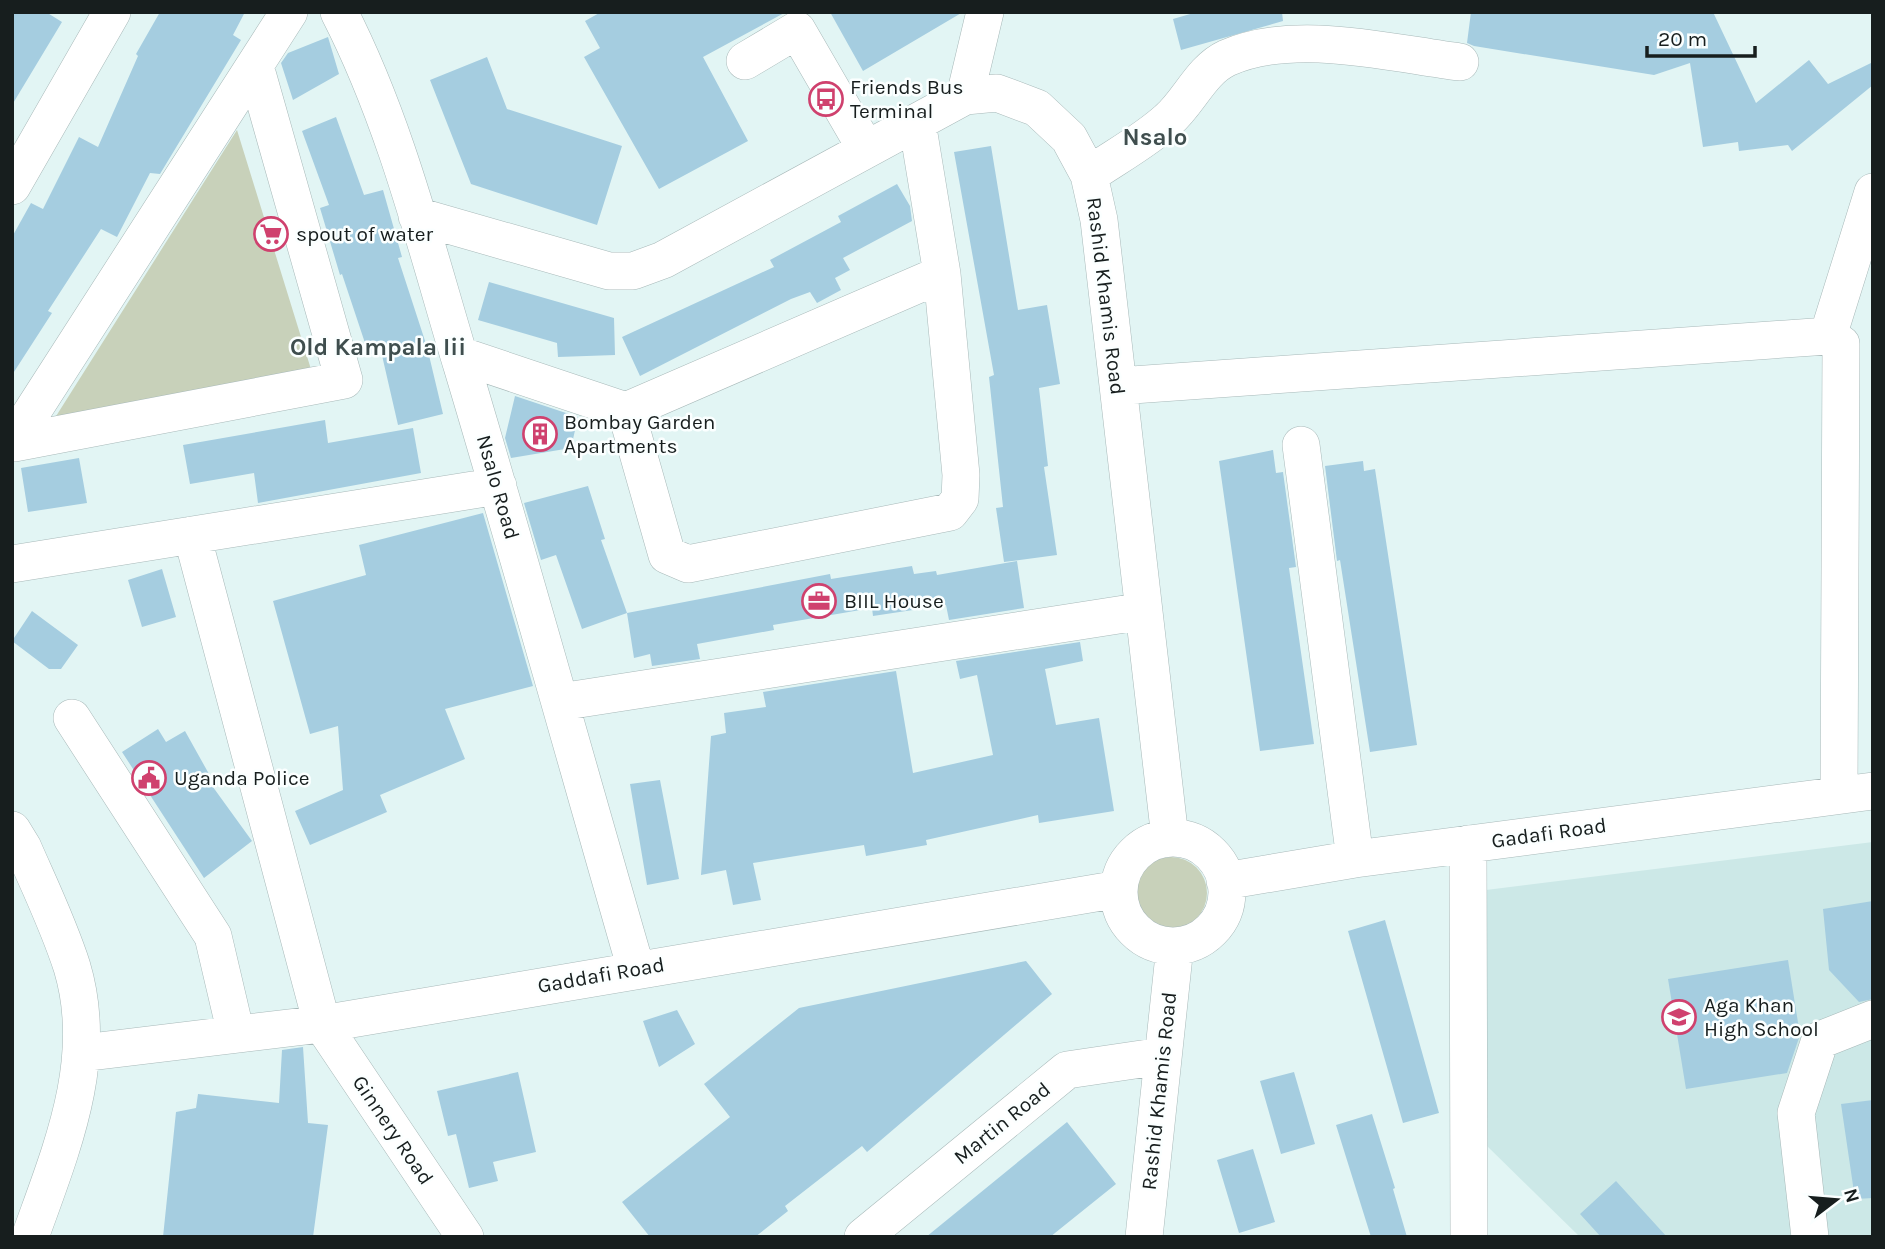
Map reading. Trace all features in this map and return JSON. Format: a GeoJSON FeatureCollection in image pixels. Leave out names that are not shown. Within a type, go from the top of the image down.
{"type":"FeatureCollection","features":[{"type":"Feature","properties":{"kind":"street"},"geometry":{"type":"LineString","coordinates":[[12,186],[112,12]]}},
{"type":"Feature","properties":{"kind":"street"},"geometry":{"type":"LineString","coordinates":[[13,443],[289,12]]}},
{"type":"Feature","properties":{"kind":"street","name":"Nsalo Road"},"geometry":{"type":"LineString","coordinates":[[339,12],[369,71],[417,216],[498,486],[636,969]]}},
{"type":"Feature","properties":{"kind":"street"},"geometry":{"type":"LineString","coordinates":[[965,96],[985,12]]}},
{"type":"Feature","properties":{"kind":"street"},"geometry":{"type":"LineString","coordinates":[[745,61],[797,30],[866,149]]}},
{"type":"Feature","properties":{"kind":"street"},"geometry":{"type":"LineString","coordinates":[[1089,175],[1169,120],[1203,78],[1225,58],[1277,44],[1311,43],[1460,62]]}},
{"type":"Feature","properties":{"kind":"street"},"geometry":{"type":"LineString","coordinates":[[13,443],[344,380],[255,66]]}},
{"type":"Feature","properties":{"kind":"street","name":"Rashid Khamis Road"},"geometry":{"type":"LineString","coordinates":[[417,216],[573,263],[609,271],[632,271],[663,260],[965,96],[998,93],[1037,107],[1069,138],[1089,175],[1099,220],[1170,838]]}},
{"type":"Feature","properties":{"kind":"street"},"geometry":{"type":"LineString","coordinates":[[626,411],[667,555],[678,562],[688,564],[950,512],[960,499],[961,475],[942,274],[917,122]]}},
{"type":"Feature","properties":{"kind":"street"},"geometry":{"type":"LineString","coordinates":[[1828,336],[1872,195]]}},
{"type":"Feature","properties":{"kind":"street"},"geometry":{"type":"LineString","coordinates":[[458,355],[626,411],[942,274]]}},
{"type":"Feature","properties":{"kind":"street"},"geometry":{"type":"LineString","coordinates":[[1118,386],[1828,336],[1841,344],[1856,793]]}},
{"type":"Feature","properties":{"kind":"street"},"geometry":{"type":"LineString","coordinates":[[1300,445],[1355,859]]}},
{"type":"Feature","properties":{"kind":"street"},"geometry":{"type":"LineString","coordinates":[[12,564],[498,486]]}},
{"type":"Feature","properties":{"kind":"street","name":"Ginnery Road"},"geometry":{"type":"LineString","coordinates":[[192,536],[322,1024],[465,1237]]}},
{"type":"Feature","properties":{"kind":"street"},"geometry":{"type":"LineString","coordinates":[[560,702],[1144,611]]}},
{"type":"Feature","properties":{"kind":"street"},"geometry":{"type":"LineString","coordinates":[[72,718],[213,936],[236,1034]]}},
{"type":"Feature","properties":{"kind":"street","name":"Gadafi Road"},"geometry":{"type":"LineString","coordinates":[[1225,881],[1355,859],[1856,793]]}},
{"type":"Feature","properties":{"kind":"street"},"geometry":{"type":"LineString","coordinates":[[12,830],[23,848],[72,967],[81,1011],[82,1053],[69,1128],[30,1237]]}},
{"type":"Feature","properties":{"kind":"street"},"geometry":{"type":"LineString","coordinates":[[1170,838],[1192,842],[1211,854],[1225,881],[1227,894],[1219,920],[1200,939],[1175,946],[1153,942],[1135,930],[1122,911],[1119,889],[1121,875],[1135,853],[1158,840],[1170,838]]}},
{"type":"Feature","properties":{"kind":"street"},"geometry":{"type":"LineString","coordinates":[[1468,844],[1469,1237]]}},
{"type":"Feature","properties":{"kind":"street","name":"Gaddafi Road"},"geometry":{"type":"LineString","coordinates":[[82,1053],[322,1024],[1119,889]]}},
{"type":"Feature","properties":{"kind":"street","name":"Rashid Khamis Road"},"geometry":{"type":"LineString","coordinates":[[1144,1237],[1175,946]]}},
{"type":"Feature","properties":{"kind":"street"},"geometry":{"type":"LineString","coordinates":[[1810,1237],[1796,1113],[1820,1040],[1873,1019]]}},
{"type":"Feature","properties":{"kind":"street","name":"Martin Road"},"geometry":{"type":"LineString","coordinates":[[863,1237],[1067,1070],[1162,1056]]}},
{"type":"Feature","properties":{"kind":"shaded area","name":"Aga Khan High School"},"geometry":{"type":"Polygon","coordinates":[[[1873,842],[1873,1237],[1580,1237],[1485,1144],[1486,890],[1873,842]]]}},
{"type":"Feature","properties":{"kind":"green space"},"geometry":{"type":"Polygon","coordinates":[[[237,130],[314,379],[46,432],[237,130]]]}},
{"type":"Feature","properties":{"kind":"green space"},"geometry":{"type":"Polygon","coordinates":[[[1178,857],[1197,867],[1205,879],[1205,907],[1197,919],[1185,927],[1164,929],[1145,919],[1137,907],[1135,886],[1145,867],[1157,859],[1178,857]]]}},
{"type":"Feature","properties":{"kind":"building"},"geometry":{"type":"Polygon","coordinates":[[[12,12],[46,12],[62,22],[12,105],[12,12]]]}},
{"type":"Feature","properties":{"kind":"building"},"geometry":{"type":"Polygon","coordinates":[[[160,12],[245,12],[233,35],[241,40],[160,174],[150,173],[117,237],[101,229],[48,311],[52,313],[12,375],[12,237],[31,203],[43,209],[79,137],[98,147],[138,56],[136,54],[160,12]]]}},
{"type":"Feature","properties":{"kind":"building"},"geometry":{"type":"Polygon","coordinates":[[[601,12],[786,12],[703,57],[748,141],[659,189],[584,57],[600,48],[585,21],[601,12]]]}},
{"type":"Feature","properties":{"kind":"building"},"geometry":{"type":"Polygon","coordinates":[[[830,12],[963,12],[863,71],[830,12]]]}},
{"type":"Feature","properties":{"kind":"building"},"geometry":{"type":"Polygon","coordinates":[[[1197,12],[1282,12],[1283,21],[1181,50],[1173,19],[1197,12]]]}},
{"type":"Feature","properties":{"kind":"building"},"geometry":{"type":"Polygon","coordinates":[[[1471,12],[1713,12],[1756,103],[1809,60],[1828,84],[1873,62],[1873,85],[1792,151],[1788,145],[1739,151],[1738,142],[1703,147],[1690,63],[1654,75],[1474,46],[1467,43],[1471,12]]]}},
{"type":"Feature","properties":{"kind":"building"},"geometry":{"type":"Polygon","coordinates":[[[328,37],[339,74],[293,100],[281,63],[288,53],[328,37]]]}},
{"type":"Feature","properties":{"kind":"building"},"geometry":{"type":"Polygon","coordinates":[[[487,57],[507,109],[622,146],[597,225],[471,184],[430,80],[487,57]]]}},
{"type":"Feature","properties":{"kind":"building"},"geometry":{"type":"Polygon","coordinates":[[[336,117],[364,195],[383,190],[402,257],[398,258],[427,347],[443,414],[398,425],[381,351],[369,355],[342,274],[340,275],[320,208],[329,205],[302,131],[336,117]]]}},
{"type":"Feature","properties":{"kind":"building"},"geometry":{"type":"Polygon","coordinates":[[[991,146],[1018,310],[1047,305],[1060,384],[1039,388],[1048,466],[1044,467],[1057,555],[1004,562],[996,508],[1003,507],[989,377],[994,375],[954,152],[991,146]]]}},
{"type":"Feature","properties":{"kind":"building"},"geometry":{"type":"Polygon","coordinates":[[[897,184],[910,206],[912,221],[843,258],[850,270],[835,278],[841,290],[817,303],[810,292],[791,299],[640,376],[622,337],[774,267],[770,260],[841,222],[838,216],[897,184]]]}},
{"type":"Feature","properties":{"kind":"building"},"geometry":{"type":"Polygon","coordinates":[[[489,282],[614,318],[615,355],[558,357],[557,343],[478,320],[489,282]]]}},
{"type":"Feature","properties":{"kind":"building","name":"Bombay Garden Apartments"},"geometry":{"type":"Polygon","coordinates":[[[515,396],[578,417],[571,448],[511,458],[505,438],[515,396]]]}},
{"type":"Feature","properties":{"kind":"building"},"geometry":{"type":"Polygon","coordinates":[[[325,420],[328,443],[413,428],[421,473],[258,503],[254,473],[190,484],[183,445],[325,420]]]}},
{"type":"Feature","properties":{"kind":"building"},"geometry":{"type":"Polygon","coordinates":[[[1273,450],[1276,473],[1283,472],[1296,567],[1289,568],[1314,744],[1260,751],[1219,461],[1273,450]]]}},
{"type":"Feature","properties":{"kind":"building"},"geometry":{"type":"Polygon","coordinates":[[[79,458],[87,503],[28,512],[21,468],[79,458]]]}},
{"type":"Feature","properties":{"kind":"building"},"geometry":{"type":"Polygon","coordinates":[[[1363,461],[1364,471],[1375,469],[1417,745],[1370,752],[1340,560],[1337,561],[1325,466],[1363,461]]]}},
{"type":"Feature","properties":{"kind":"building"},"geometry":{"type":"Polygon","coordinates":[[[588,486],[605,539],[601,540],[627,613],[582,629],[556,555],[541,560],[524,503],[588,486]]]}},
{"type":"Feature","properties":{"kind":"building"},"geometry":{"type":"Polygon","coordinates":[[[483,513],[533,686],[445,709],[465,759],[380,795],[387,812],[310,845],[295,811],[343,790],[338,726],[310,734],[273,601],[366,575],[359,545],[483,513]]]}},
{"type":"Feature","properties":{"kind":"building"},"geometry":{"type":"Polygon","coordinates":[[[1017,561],[1024,608],[949,620],[946,605],[873,616],[872,608],[773,625],[774,630],[697,644],[700,659],[652,666],[650,654],[634,658],[627,613],[830,574],[831,579],[912,566],[914,574],[936,571],[937,575],[1017,561]]]}},
{"type":"Feature","properties":{"kind":"building"},"geometry":{"type":"Polygon","coordinates":[[[162,569],[176,617],[142,627],[128,580],[162,569]]]}},
{"type":"Feature","properties":{"kind":"building"},"geometry":{"type":"Polygon","coordinates":[[[32,611],[78,645],[61,669],[49,669],[12,641],[32,611]]]}},
{"type":"Feature","properties":{"kind":"building"},"geometry":{"type":"Polygon","coordinates":[[[1080,642],[1083,661],[1045,669],[1056,725],[1099,718],[1114,811],[1039,823],[1038,815],[926,840],[927,845],[866,856],[864,845],[753,863],[761,900],[733,905],[726,870],[701,875],[711,736],[726,733],[724,713],[766,707],[763,692],[896,671],[913,773],[993,755],[977,675],[960,679],[956,661],[1080,642]]]}},
{"type":"Feature","properties":{"kind":"building"},"geometry":{"type":"Polygon","coordinates":[[[158,729],[166,742],[185,731],[209,774],[205,776],[252,841],[204,878],[122,752],[158,729]]]}},
{"type":"Feature","properties":{"kind":"building"},"geometry":{"type":"Polygon","coordinates":[[[660,780],[679,879],[647,885],[630,784],[660,780]]]}},
{"type":"Feature","properties":{"kind":"building"},"geometry":{"type":"Polygon","coordinates":[[[1873,901],[1873,999],[1859,1002],[1829,970],[1823,909],[1873,901]]]}},
{"type":"Feature","properties":{"kind":"building"},"geometry":{"type":"Polygon","coordinates":[[[1385,920],[1439,1113],[1403,1123],[1348,931],[1385,920]]]}},
{"type":"Feature","properties":{"kind":"building"},"geometry":{"type":"Polygon","coordinates":[[[1788,960],[1800,1035],[1787,1073],[1686,1089],[1668,979],[1788,960]]]}},
{"type":"Feature","properties":{"kind":"building"},"geometry":{"type":"Polygon","coordinates":[[[1026,961],[1052,994],[867,1152],[862,1146],[785,1206],[788,1211],[755,1237],[650,1237],[622,1202],[730,1117],[704,1084],[799,1008],[1026,961]]]}},
{"type":"Feature","properties":{"kind":"building"},"geometry":{"type":"Polygon","coordinates":[[[677,1010],[695,1044],[659,1067],[643,1021],[677,1010]]]}},
{"type":"Feature","properties":{"kind":"building"},"geometry":{"type":"Polygon","coordinates":[[[303,1047],[308,1123],[328,1125],[313,1237],[163,1237],[176,1112],[196,1108],[198,1094],[279,1103],[282,1050],[303,1047]]]}},
{"type":"Feature","properties":{"kind":"building"},"geometry":{"type":"Polygon","coordinates":[[[518,1072],[536,1152],[493,1162],[498,1181],[469,1188],[456,1134],[448,1136],[437,1091],[518,1072]]]}},
{"type":"Feature","properties":{"kind":"building"},"geometry":{"type":"Polygon","coordinates":[[[1294,1072],[1315,1144],[1281,1154],[1260,1081],[1294,1072]]]}},
{"type":"Feature","properties":{"kind":"building"},"geometry":{"type":"Polygon","coordinates":[[[1873,1100],[1873,1198],[1855,1199],[1841,1104],[1873,1100]]]}},
{"type":"Feature","properties":{"kind":"building"},"geometry":{"type":"Polygon","coordinates":[[[1372,1114],[1407,1237],[1371,1237],[1336,1125],[1372,1114]]]}},
{"type":"Feature","properties":{"kind":"building"},"geometry":{"type":"Polygon","coordinates":[[[1067,1122],[1116,1184],[1050,1237],[926,1237],[1067,1122]]]}},
{"type":"Feature","properties":{"kind":"building"},"geometry":{"type":"Polygon","coordinates":[[[1253,1149],[1275,1222],[1239,1233],[1217,1160],[1253,1149]]]}},
{"type":"Feature","properties":{"kind":"building"},"geometry":{"type":"Polygon","coordinates":[[[1616,1181],[1667,1237],[1601,1237],[1580,1214],[1616,1181]]]}},
{"type":"Feature","properties":{"kind":"place","name":"Friends Bus Terminal"},"geometry":{"type":"Point","coordinates":[826,99]}},
{"type":"Feature","properties":{"kind":"place","name":"spout of water"},"geometry":{"type":"Point","coordinates":[271,234]}},
{"type":"Feature","properties":{"kind":"place","name":"Bombay Garden Apartments"},"geometry":{"type":"Point","coordinates":[540,434]}},
{"type":"Feature","properties":{"kind":"place","name":"BIIL House"},"geometry":{"type":"Point","coordinates":[819,601]}},
{"type":"Feature","properties":{"kind":"place","name":"Uganda Police"},"geometry":{"type":"Point","coordinates":[149,778]}},
{"type":"Feature","properties":{"kind":"place","name":"Aga Khan High School"},"geometry":{"type":"Point","coordinates":[1679,1017]}},
{"type":"Feature","properties":{"kind":"district","name":"Nsalo"},"geometry":{"type":"Point","coordinates":[1155,137]}},
{"type":"Feature","properties":{"kind":"district","name":"Old Kampala Iii"},"geometry":{"type":"Point","coordinates":[378,347]}}]}
